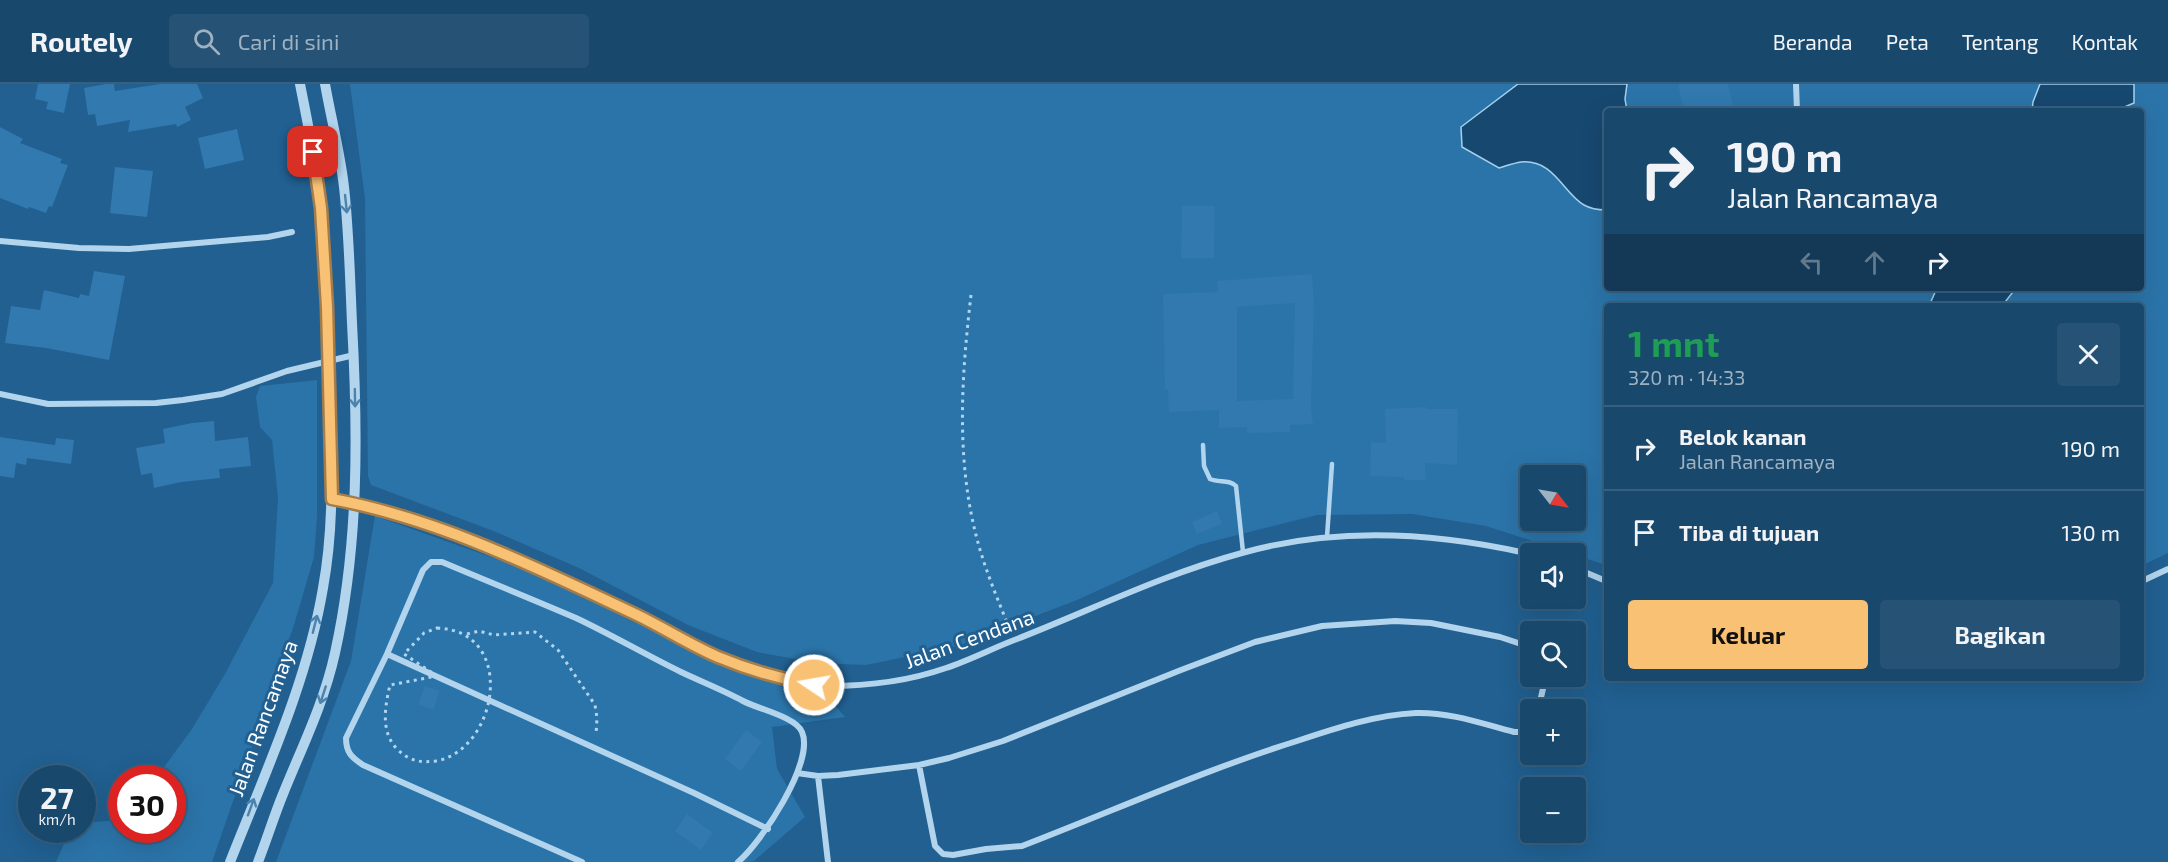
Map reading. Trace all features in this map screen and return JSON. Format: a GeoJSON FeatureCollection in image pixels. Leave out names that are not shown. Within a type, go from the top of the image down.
{"type":"FeatureCollection","features":[{"type":"Feature","properties":{"kind":"street","name":"Jalan Rancamaya"},"geometry":{"type":"LineString","coordinates":[[230,862],[288,716],[309,649],[326,570],[332,499],[330,359],[321,208],[316,166],[300,84]]}},
{"type":"Feature","properties":{"kind":"street"},"geometry":{"type":"LineString","coordinates":[[258,862],[325,692],[342,613],[355,503],[354,355],[344,186],[325,84]]}},
{"type":"Feature","properties":{"kind":"street"},"geometry":{"type":"LineString","coordinates":[[1796,84],[1797,108]]}},
{"type":"Feature","properties":{"kind":"street"},"geometry":{"type":"LineString","coordinates":[[0,241],[79,248],[129,249],[244,239],[292,232]]}},
{"type":"Feature","properties":{"kind":"street"},"geometry":{"type":"LineString","coordinates":[[0,394],[48,404],[156,403],[222,394],[287,371],[354,355]]}},
{"type":"Feature","properties":{"kind":"street","name":"Jalan Cendana"},"geometry":{"type":"LineString","coordinates":[[332,499],[380,509],[508,555],[639,616],[716,657],[754,671],[797,682],[827,686],[874,684],[948,668],[1164,580],[1243,552],[1327,537],[1377,534],[1414,535],[1520,552]]}},
{"type":"Feature","properties":{"kind":"street"},"geometry":{"type":"LineString","coordinates":[[582,862],[363,765],[350,756],[346,747],[346,738],[387,654],[423,570],[431,562],[442,562],[577,619],[681,672],[795,723],[803,733],[805,744],[796,773],[768,829],[749,853],[738,862]]}},
{"type":"Feature","properties":{"kind":"street"},"geometry":{"type":"LineString","coordinates":[[2144,580],[2168,568]]}},
{"type":"Feature","properties":{"kind":"street"},"geometry":{"type":"LineString","coordinates":[[1586,573],[1604,580]]}},
{"type":"Feature","properties":{"kind":"street"},"geometry":{"type":"LineString","coordinates":[[796,773],[818,776],[919,765],[950,758],[1003,741],[1255,642],[1322,626],[1395,621],[1431,623],[1500,637],[1520,644]]}},
{"type":"Feature","properties":{"kind":"street"},"geometry":{"type":"LineString","coordinates":[[387,654],[694,793],[768,829]]}},
{"type":"Feature","properties":{"kind":"street"},"geometry":{"type":"LineString","coordinates":[[919,765],[934,846],[943,855],[953,855],[1022,846],[1264,751],[1372,719],[1417,713],[1433,714],[1520,732]]}},
{"type":"Feature","properties":{"kind":"street"},"geometry":{"type":"LineString","coordinates":[[818,776],[828,862]]}},
{"type":"Feature","properties":{"kind":"lane"},"geometry":{"type":"LineString","coordinates":[[1203,445],[1204,466],[1210,479],[1229,482],[1236,486],[1243,552]]}},
{"type":"Feature","properties":{"kind":"lane"},"geometry":{"type":"LineString","coordinates":[[1327,537],[1332,464]]}},
{"type":"Feature","properties":{"kind":"path"},"geometry":{"type":"LineString","coordinates":[[971,295],[963,378],[962,447],[965,480],[981,553],[1014,640]]}},
{"type":"Feature","properties":{"kind":"path"},"geometry":{"type":"LineString","coordinates":[[449,628],[466,634],[479,646],[488,667],[490,700],[476,732],[457,753],[443,759],[426,762],[409,759],[390,739],[386,727],[386,700],[390,685],[437,676],[404,654],[424,633],[431,629],[449,628]]}},
{"type":"Feature","properties":{"kind":"path"},"geometry":{"type":"LineString","coordinates":[[466,634],[479,631],[494,634],[535,632],[558,650],[595,705],[597,718],[594,749]]}},
{"type":"Feature","properties":{"kind":"shaded area"},"geometry":{"type":"Polygon","coordinates":[[[350,84],[2168,84],[2168,553],[2144,565],[2144,303],[1604,303],[1604,564],[1586,558],[1586,543],[1538,543],[1486,526],[1412,514],[1317,515],[1198,545],[1077,600],[958,646],[866,665],[817,663],[757,652],[688,625],[579,568],[496,532],[371,485],[368,476],[365,199],[350,84]]]}},
{"type":"Feature","properties":{"kind":"shaded area"},"geometry":{"type":"Polygon","coordinates":[[[1518,84],[1627,84],[1626,108],[1604,108],[1604,210],[1584,205],[1542,166],[1532,162],[1521,162],[1499,168],[1462,147],[1461,127],[1518,84]]]}},
{"type":"Feature","properties":{"kind":"shaded area"},"geometry":{"type":"Polygon","coordinates":[[[2040,84],[2134,84],[2134,103],[2122,108],[2032,108],[2040,84]]]}},
{"type":"Feature","properties":{"kind":"shaded area"},"geometry":{"type":"Polygon","coordinates":[[[1936,291],[2014,291],[2004,303],[1930,303],[1936,291]]]}},
{"type":"Feature","properties":{"kind":"shaded area"},"geometry":{"type":"Polygon","coordinates":[[[317,380],[317,517],[314,557],[294,625],[212,862],[56,862],[64,843],[96,843],[96,822],[108,821],[108,843],[186,843],[186,765],[166,765],[192,729],[225,674],[273,583],[278,498],[272,440],[260,427],[256,397],[260,386],[317,380]]]}},
{"type":"Feature","properties":{"kind":"shaded area"},"geometry":{"type":"Polygon","coordinates":[[[375,516],[562,582],[627,619],[745,670],[821,689],[845,717],[772,727],[777,769],[805,817],[754,861],[749,862],[276,862],[351,661],[375,516]]]}},
{"type":"Feature","properties":{"kind":"building"},"geometry":{"type":"Polygon","coordinates":[[[38,84],[70,84],[64,113],[46,109],[48,102],[35,99],[38,84]]]}},
{"type":"Feature","properties":{"kind":"building"},"geometry":{"type":"Polygon","coordinates":[[[114,84],[115,91],[160,84],[197,84],[203,98],[185,107],[191,120],[177,127],[176,124],[128,132],[130,120],[97,126],[95,114],[88,115],[84,88],[114,84]]]}},
{"type":"Feature","properties":{"kind":"building"},"geometry":{"type":"Polygon","coordinates":[[[1678,84],[1728,84],[1733,108],[1683,108],[1678,84]]]}},
{"type":"Feature","properties":{"kind":"building"},"geometry":{"type":"Polygon","coordinates":[[[0,127],[23,139],[20,143],[62,159],[60,163],[68,165],[52,207],[49,206],[46,213],[0,198],[0,127]]]}},
{"type":"Feature","properties":{"kind":"building"},"geometry":{"type":"Polygon","coordinates":[[[237,129],[244,160],[205,169],[198,138],[237,129]]]}},
{"type":"Feature","properties":{"kind":"building"},"geometry":{"type":"Polygon","coordinates":[[[115,167],[153,171],[147,217],[110,213],[115,167]]]}},
{"type":"Feature","properties":{"kind":"building"},"geometry":{"type":"Polygon","coordinates":[[[1182,206],[1215,206],[1214,258],[1181,258],[1182,206]]]}},
{"type":"Feature","properties":{"kind":"building"},"geometry":{"type":"Polygon","coordinates":[[[94,271],[125,276],[109,360],[5,343],[11,306],[40,310],[44,290],[79,298],[80,294],[89,296],[94,271]]]}},
{"type":"Feature","properties":{"kind":"building"},"geometry":{"type":"Polygon","coordinates":[[[1312,274],[1314,301],[1311,407],[1313,424],[1290,425],[1290,432],[1247,433],[1247,427],[1219,428],[1219,410],[1169,412],[1168,389],[1165,389],[1163,294],[1218,292],[1217,281],[1312,274]],[[1295,303],[1237,307],[1237,401],[1293,399],[1295,303]]]}},
{"type":"Feature","properties":{"kind":"building"},"geometry":{"type":"Polygon","coordinates":[[[1426,407],[1426,409],[1458,409],[1457,465],[1425,463],[1426,480],[1370,476],[1371,442],[1386,443],[1385,409],[1426,407]]]}},
{"type":"Feature","properties":{"kind":"building"},"geometry":{"type":"Polygon","coordinates":[[[214,421],[215,441],[248,437],[251,466],[219,469],[220,478],[181,482],[154,488],[152,473],[141,475],[136,448],[165,443],[163,429],[214,421]]]}},
{"type":"Feature","properties":{"kind":"building"},"geometry":{"type":"Polygon","coordinates":[[[0,437],[55,445],[56,438],[74,440],[71,464],[27,458],[26,465],[16,463],[14,478],[0,476],[0,437]]]}},
{"type":"Feature","properties":{"kind":"building"},"geometry":{"type":"Polygon","coordinates":[[[1217,511],[1222,524],[1197,534],[1192,522],[1217,511]]]}},
{"type":"Feature","properties":{"kind":"building"},"geometry":{"type":"Polygon","coordinates":[[[425,686],[440,691],[433,710],[418,704],[425,686]]]}},
{"type":"Feature","properties":{"kind":"building"},"geometry":{"type":"Polygon","coordinates":[[[746,730],[762,742],[741,771],[725,759],[746,730]]]}},
{"type":"Feature","properties":{"kind":"building"},"geometry":{"type":"Polygon","coordinates":[[[687,814],[713,833],[701,850],[675,831],[687,814]]]}},
{"type":"Feature","properties":{"kind":"route"},"geometry":{"type":"LineString","coordinates":[[313,152],[321,208],[330,359],[332,499],[380,509],[508,555],[639,616],[716,657],[754,671],[814,685]]}}]}
